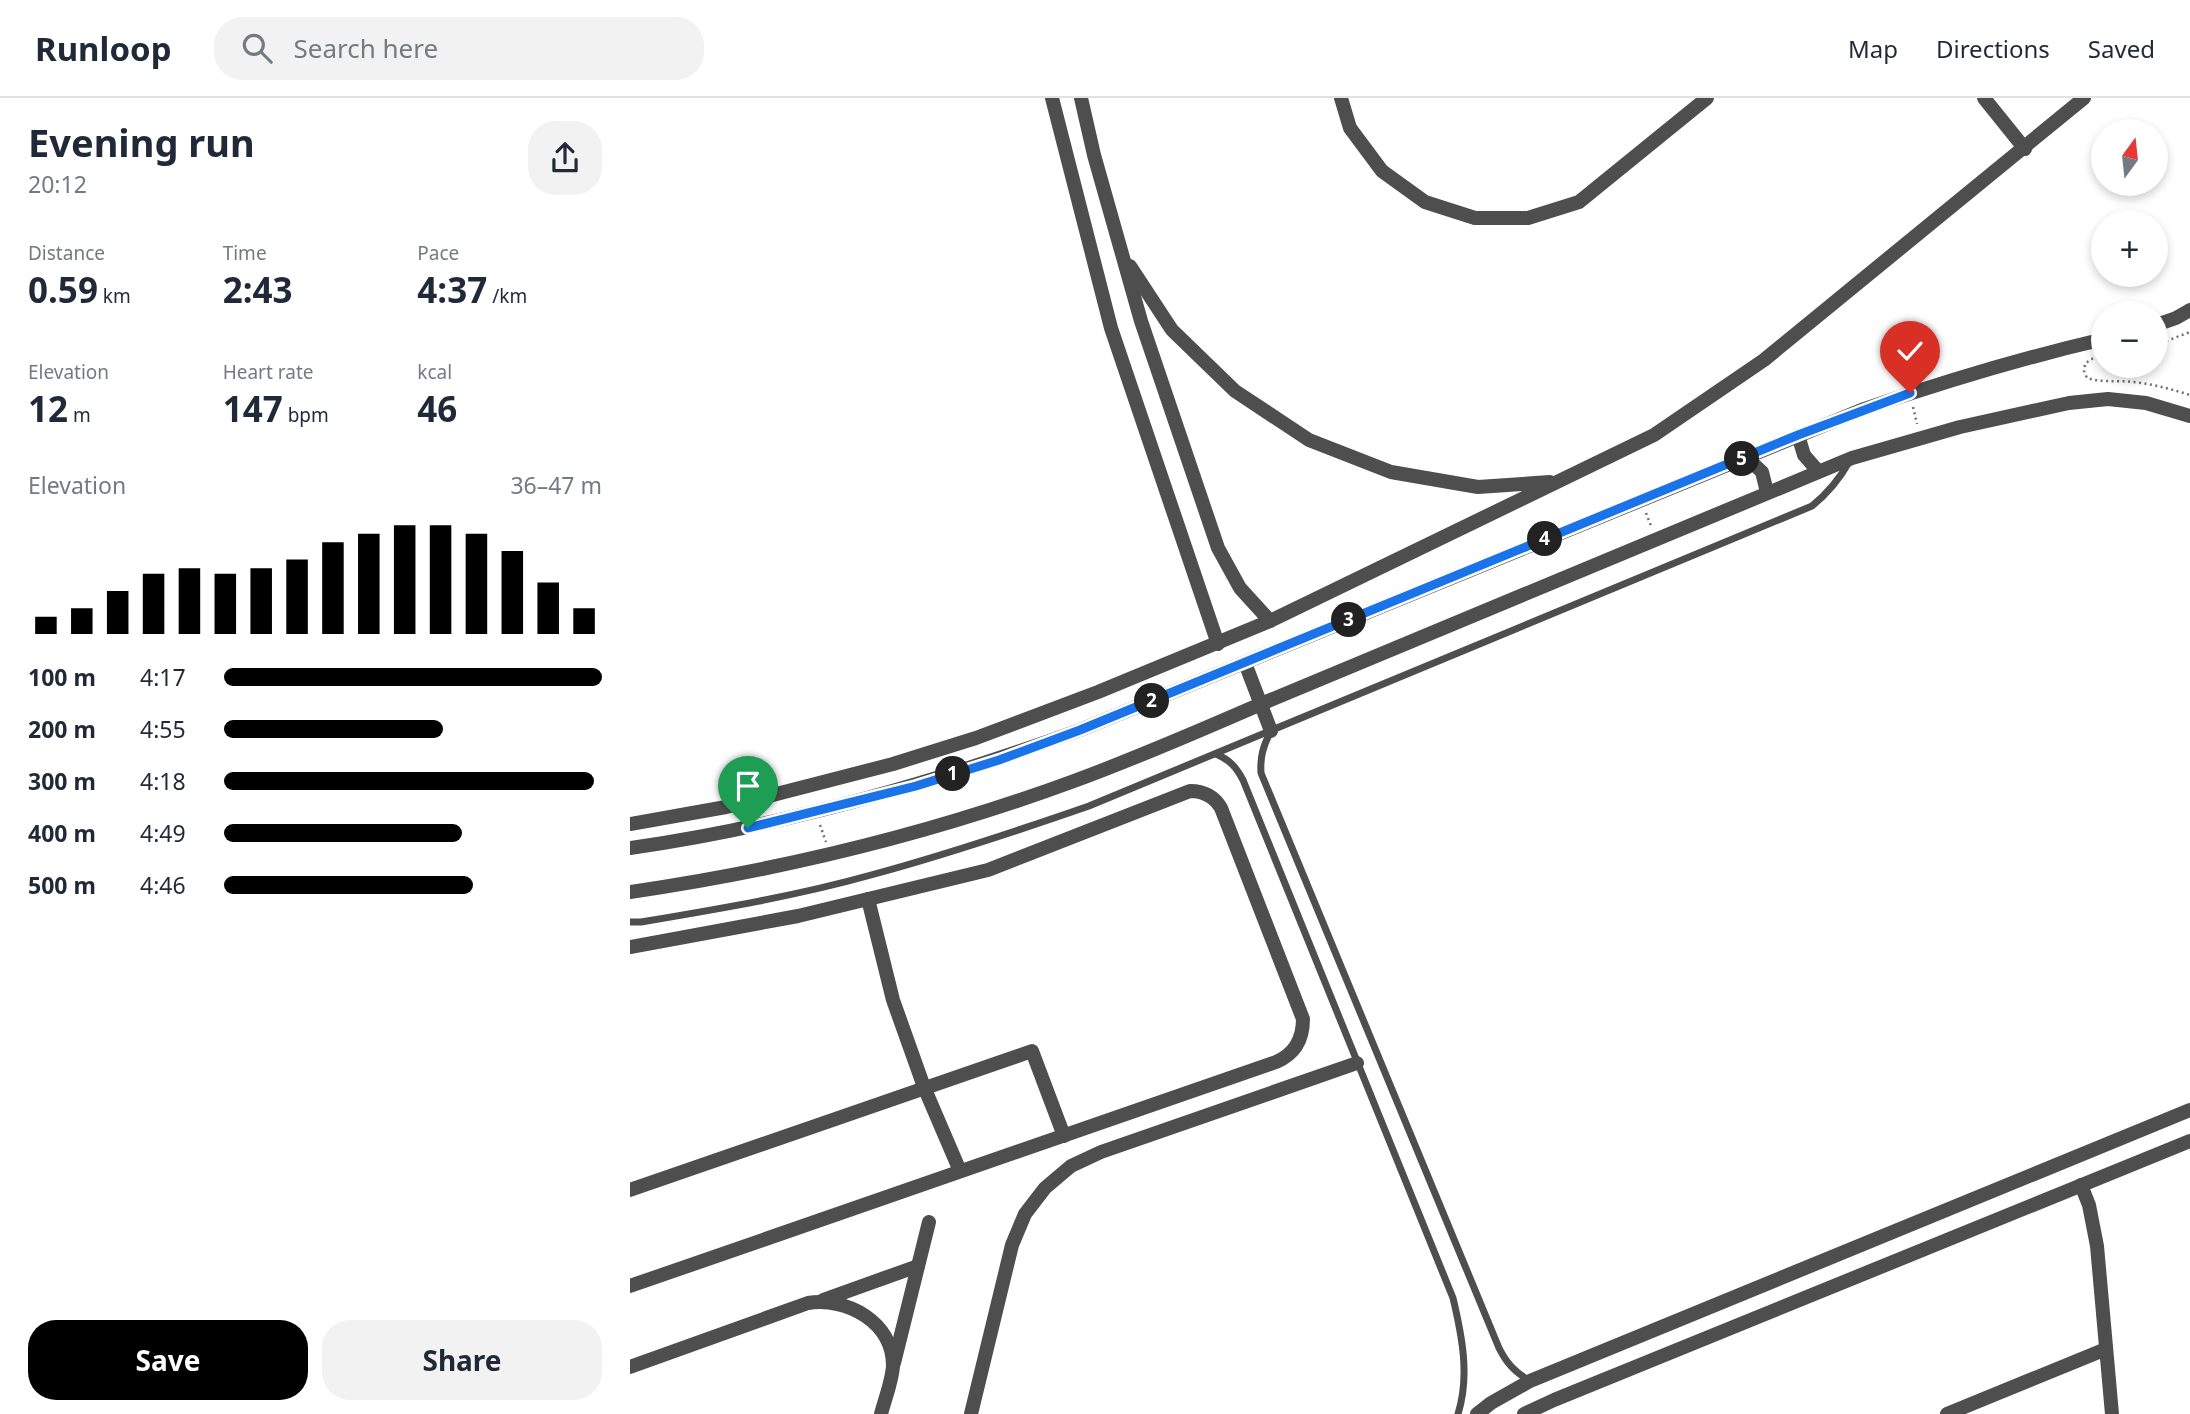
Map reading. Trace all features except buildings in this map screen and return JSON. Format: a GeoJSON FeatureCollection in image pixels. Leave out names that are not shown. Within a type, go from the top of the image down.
{"type":"FeatureCollection","features":[{"type":"Feature","properties":{"kind":"street"},"geometry":{"type":"LineString","coordinates":[[1052,98],[1111,328],[1218,644]]}},
{"type":"Feature","properties":{"kind":"street"},"geometry":{"type":"LineString","coordinates":[[1081,98],[1094,155],[1141,321],[1218,548],[1240,588],[1270,621]]}},
{"type":"Feature","properties":{"kind":"street"},"geometry":{"type":"LineString","coordinates":[[1340,98],[1350,128],[1382,171],[1425,202],[1475,218],[1528,218],[1579,202],[1707,98]]}},
{"type":"Feature","properties":{"kind":"street"},"geometry":{"type":"LineString","coordinates":[[1984,98],[2025,149]]}},
{"type":"Feature","properties":{"kind":"street"},"geometry":{"type":"LineString","coordinates":[[630,824],[726,807],[893,764],[976,738],[1098,692],[1270,621],[1654,435],[1764,360],[2084,98]]}},
{"type":"Feature","properties":{"kind":"street"},"geometry":{"type":"LineString","coordinates":[[1123,256],[1172,330],[1235,391],[1309,440],[1391,472],[1454,483],[1478,487],[1558,482]]}},
{"type":"Feature","properties":{"kind":"street"},"geometry":{"type":"LineString","coordinates":[[2168,321],[2190,310]]}},
{"type":"Feature","properties":{"kind":"street"},"geometry":{"type":"LineString","coordinates":[[630,848],[748,828],[816,812],[916,786],[999,760],[1245,663],[1798,435],[1910,393],[2000,365],[2091,342]]}},
{"type":"Feature","properties":{"kind":"street"},"geometry":{"type":"LineString","coordinates":[[630,892],[680,885],[829,854],[976,814],[1073,782],[1168,745],[1852,458],[1921,438],[2069,403],[2108,399],[2146,403],[2190,416]]}},
{"type":"Feature","properties":{"kind":"street"},"geometry":{"type":"LineString","coordinates":[[1798,435],[1804,456],[1818,471]]}},
{"type":"Feature","properties":{"kind":"street"},"geometry":{"type":"LineString","coordinates":[[1746,457],[1762,472],[1768,492]]}},
{"type":"Feature","properties":{"kind":"street"},"geometry":{"type":"LineString","coordinates":[[1245,663],[1270,731]]}},
{"type":"Feature","properties":{"kind":"street"},"geometry":{"type":"LineString","coordinates":[[630,947],[798,916],[988,870],[1190,791],[1207,794],[1218,802],[1303,1018],[1299,1042],[1289,1055],[1276,1062],[630,1286]]}},
{"type":"Feature","properties":{"kind":"street"},"geometry":{"type":"LineString","coordinates":[[868,899],[893,1000],[924,1087],[960,1171]]}},
{"type":"Feature","properties":{"kind":"street"},"geometry":{"type":"LineString","coordinates":[[630,1190],[1032,1051],[1065,1136]]}},
{"type":"Feature","properties":{"kind":"street"},"geometry":{"type":"LineString","coordinates":[[971,1414],[1012,1245],[1025,1214],[1045,1188],[1071,1166],[1101,1152],[1357,1063]]}},
{"type":"Feature","properties":{"kind":"street"},"geometry":{"type":"LineString","coordinates":[[1477,1414],[1530,1381],[2190,1110]]}},
{"type":"Feature","properties":{"kind":"street"},"geometry":{"type":"LineString","coordinates":[[1524,1414],[2190,1141]]}},
{"type":"Feature","properties":{"kind":"street"},"geometry":{"type":"LineString","coordinates":[[2081,1185],[2094,1225],[2112,1414]]}},
{"type":"Feature","properties":{"kind":"street"},"geometry":{"type":"LineString","coordinates":[[881,1414],[929,1222]]}},
{"type":"Feature","properties":{"kind":"street"},"geometry":{"type":"LineString","coordinates":[[630,1367],[918,1266]]}},
{"type":"Feature","properties":{"kind":"street"},"geometry":{"type":"LineString","coordinates":[[819,1301],[853,1308],[871,1320],[884,1337],[893,1368]]}},
{"type":"Feature","properties":{"kind":"street"},"geometry":{"type":"LineString","coordinates":[[1947,1414],[2106,1349]]}},
{"type":"Feature","properties":{"kind":"lane"},"geometry":{"type":"LineString","coordinates":[[630,922],[755,902],[881,873],[980,844],[1089,806],[1812,506],[1828,493],[1852,458]]}},
{"type":"Feature","properties":{"kind":"lane"},"geometry":{"type":"LineString","coordinates":[[1270,731],[1262,751],[1261,773],[1499,1348],[1511,1368],[1530,1381]]}},
{"type":"Feature","properties":{"kind":"lane"},"geometry":{"type":"LineString","coordinates":[[1216,754],[1228,759],[1243,780],[1453,1298],[1462,1334],[1464,1371],[1458,1414]]}},
{"type":"Feature","properties":{"kind":"path"},"geometry":{"type":"LineString","coordinates":[[2168,340],[2190,332]]}},
{"type":"Feature","properties":{"kind":"path"},"geometry":{"type":"LineString","coordinates":[[2091,359],[2085,364],[2087,378],[2165,387],[2190,395]]}},
{"type":"Feature","properties":{"kind":"path"},"geometry":{"type":"LineString","coordinates":[[1910,393],[1921,438]]}},
{"type":"Feature","properties":{"kind":"path"},"geometry":{"type":"LineString","coordinates":[[1642,500],[1655,539]]}},
{"type":"Feature","properties":{"kind":"path"},"geometry":{"type":"LineString","coordinates":[[816,812],[829,854]]}},
{"type":"Feature","properties":{"kind":"route"},"geometry":{"type":"LineString","coordinates":[[748,828],[916,786],[999,760],[1080,730],[1798,435],[1910,393]]}}]}
